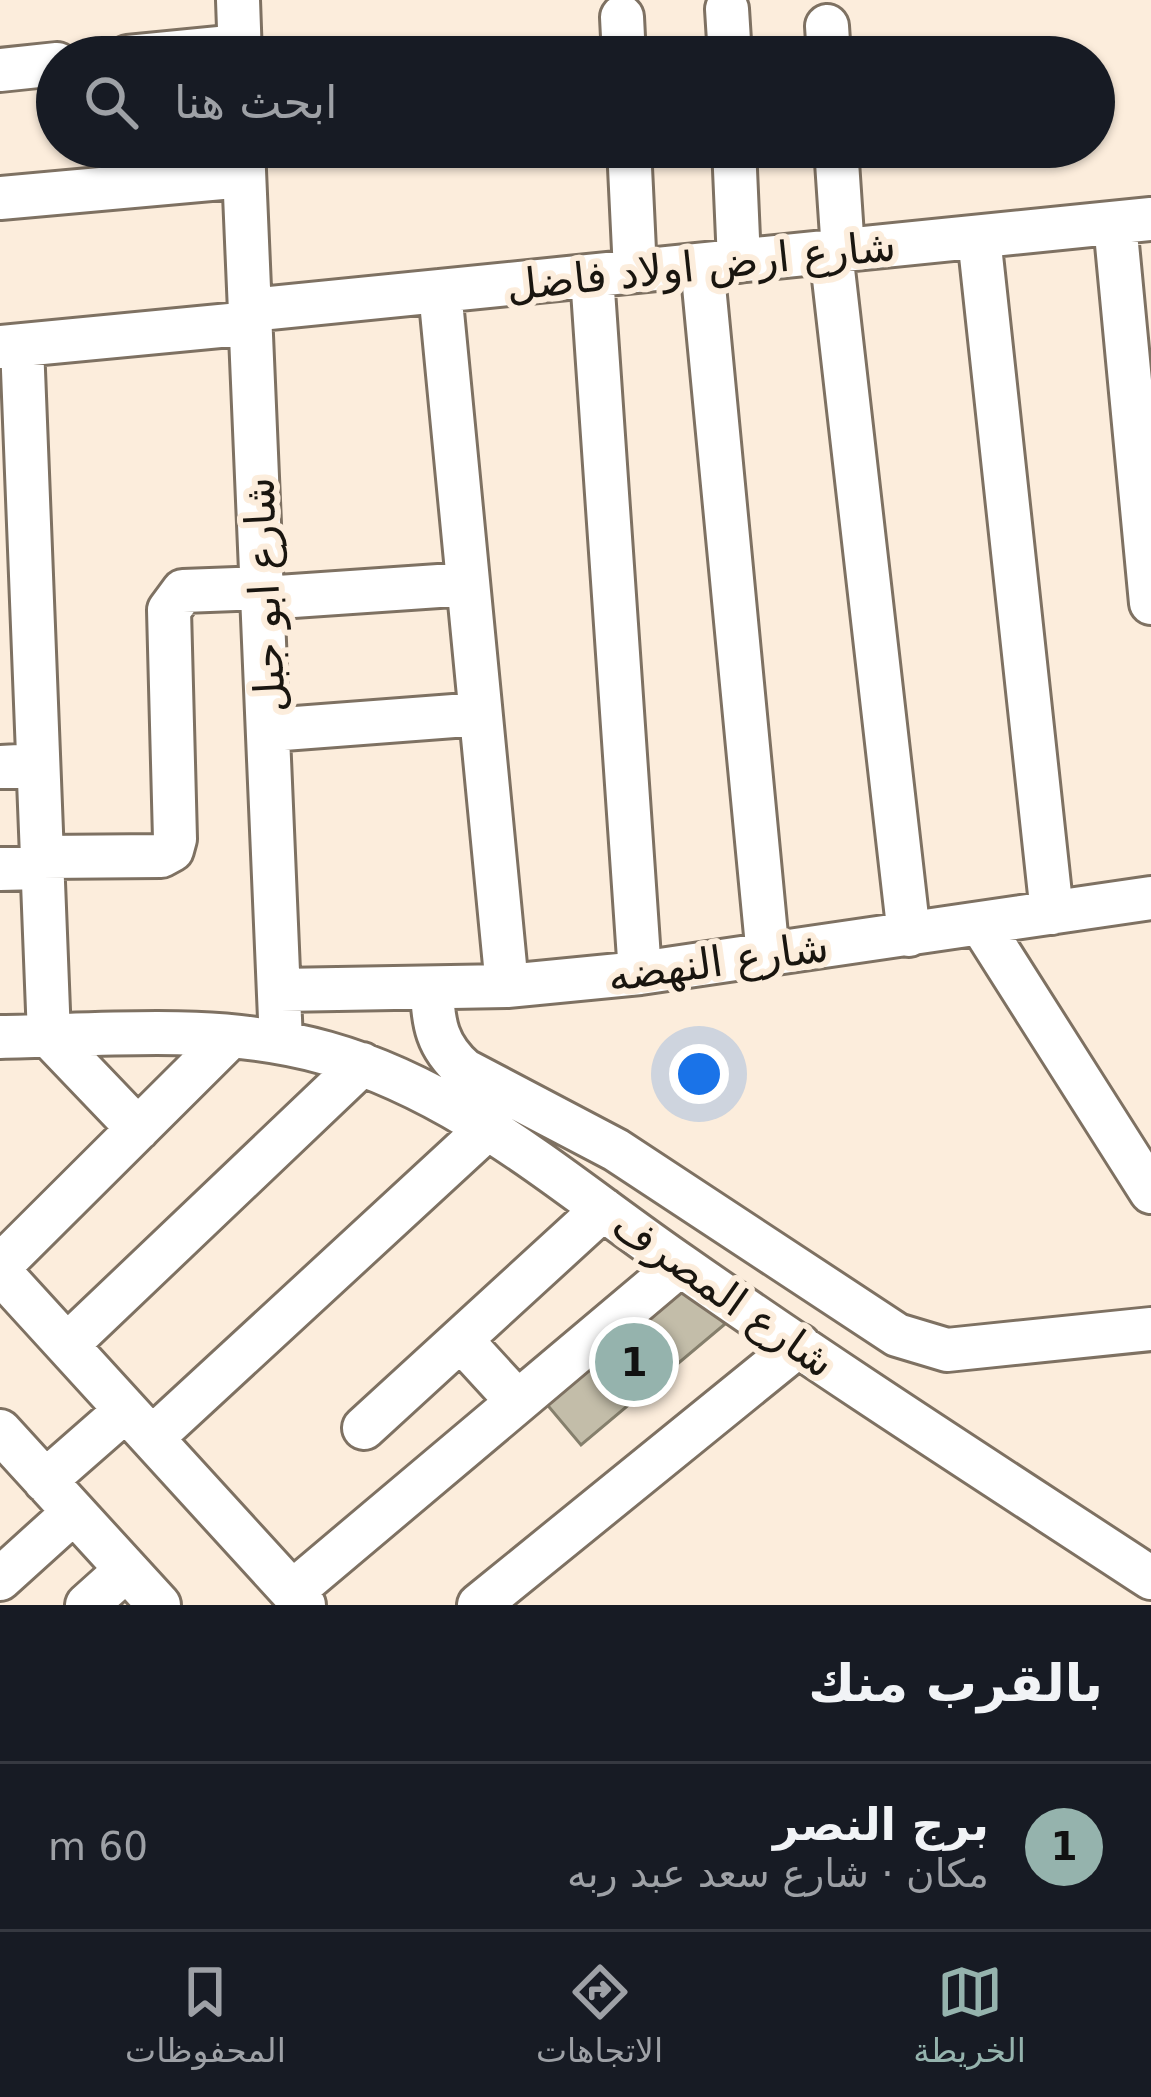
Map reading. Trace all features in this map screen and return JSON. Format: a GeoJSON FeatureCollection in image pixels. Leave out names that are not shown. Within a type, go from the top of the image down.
{"type":"FeatureCollection","features":[{"type":"Feature","properties":{"kind":"street"},"geometry":{"type":"LineString","coordinates":[[238,0],[239,36]]}},
{"type":"Feature","properties":{"kind":"street"},"geometry":{"type":"LineString","coordinates":[[727,9],[729,36]]}},
{"type":"Feature","properties":{"kind":"street"},"geometry":{"type":"LineString","coordinates":[[0,70],[36,66]]}},
{"type":"Feature","properties":{"kind":"street"},"geometry":{"type":"LineString","coordinates":[[0,198],[203,168]]}},
{"type":"Feature","properties":{"kind":"street","name":"شارع ابو جبل"},"geometry":{"type":"LineString","coordinates":[[244,168],[280,1042]]}},
{"type":"Feature","properties":{"kind":"street"},"geometry":{"type":"LineString","coordinates":[[630,168],[635,271]]}},
{"type":"Feature","properties":{"kind":"street"},"geometry":{"type":"LineString","coordinates":[[732,168],[721,263],[768,956]]}},
{"type":"Feature","properties":{"kind":"street"},"geometry":{"type":"LineString","coordinates":[[836,168],[837,251],[909,934]]}},
{"type":"Feature","properties":{"kind":"street"},"geometry":{"type":"LineString","coordinates":[[1133,221],[1151,603]]}},
{"type":"Feature","properties":{"kind":"street","name":"شارع ارض اولاد فاضل"},"geometry":{"type":"LineString","coordinates":[[11,346],[440,291],[1133,221]]}},
{"type":"Feature","properties":{"kind":"street"},"geometry":{"type":"LineString","coordinates":[[979,237],[1052,913]]}},
{"type":"Feature","properties":{"kind":"street"},"geometry":{"type":"LineString","coordinates":[[592,276],[640,973]]}},
{"type":"Feature","properties":{"kind":"street"},"geometry":{"type":"LineString","coordinates":[[440,291],[507,986]]}},
{"type":"Feature","properties":{"kind":"street"},"geometry":{"type":"LineString","coordinates":[[11,346],[19,766],[42,862],[49,1036],[138,1129]]}},
{"type":"Feature","properties":{"kind":"street"},"geometry":{"type":"LineString","coordinates":[[0,869],[161,856],[172,850],[170,610],[184,591],[264,593],[468,584]]}},
{"type":"Feature","properties":{"kind":"street"},"geometry":{"type":"LineString","coordinates":[[270,730],[480,714]]}},
{"type":"Feature","properties":{"kind":"street","name":"شارع النهضه"},"geometry":{"type":"LineString","coordinates":[[281,991],[507,986],[640,973],[1151,898]]}},
{"type":"Feature","properties":{"kind":"street"},"geometry":{"type":"LineString","coordinates":[[981,924],[1151,1192]]}},
{"type":"Feature","properties":{"kind":"street"},"geometry":{"type":"LineString","coordinates":[[432,989],[437,1036],[445,1053],[464,1070],[616,1150],[897,1335],[947,1350],[1151,1329]]}},
{"type":"Feature","properties":{"kind":"street"},"geometry":{"type":"LineString","coordinates":[[231,1036],[0,1269],[298,1599],[517,1401],[680,1265]]}},
{"type":"Feature","properties":{"kind":"street","name":"شارع المصرف"},"geometry":{"type":"LineString","coordinates":[[0,1037],[231,1036],[280,1042],[362,1064],[427,1091],[489,1127],[680,1265],[1151,1578]]}},
{"type":"Feature","properties":{"kind":"street"},"geometry":{"type":"LineString","coordinates":[[67,1345],[362,1064]]}},
{"type":"Feature","properties":{"kind":"street"},"geometry":{"type":"LineString","coordinates":[[0,1579],[59,1497],[489,1127]]}},
{"type":"Feature","properties":{"kind":"street"},"geometry":{"type":"LineString","coordinates":[[364,1428],[603,1210]]}},
{"type":"Feature","properties":{"kind":"street"},"geometry":{"type":"LineString","coordinates":[[461,1340],[517,1401]]}},
{"type":"Feature","properties":{"kind":"street"},"geometry":{"type":"LineString","coordinates":[[479,1605],[799,1345]]}},
{"type":"Feature","properties":{"kind":"street"},"geometry":{"type":"LineString","coordinates":[[0,1431],[159,1605]]}},
{"type":"Feature","properties":{"kind":"street"},"geometry":{"type":"LineString","coordinates":[[87,1605],[126,1570]]}},
{"type":"Feature","properties":{"kind":"building"},"geometry":{"type":"Polygon","coordinates":[[[688,1280],[725,1324],[581,1445],[544,1401],[688,1280]]]}},
{"type":"Feature","properties":{"kind":"place","name":"برج النصر"},"geometry":{"type":"Point","coordinates":[634,1362]}}]}
